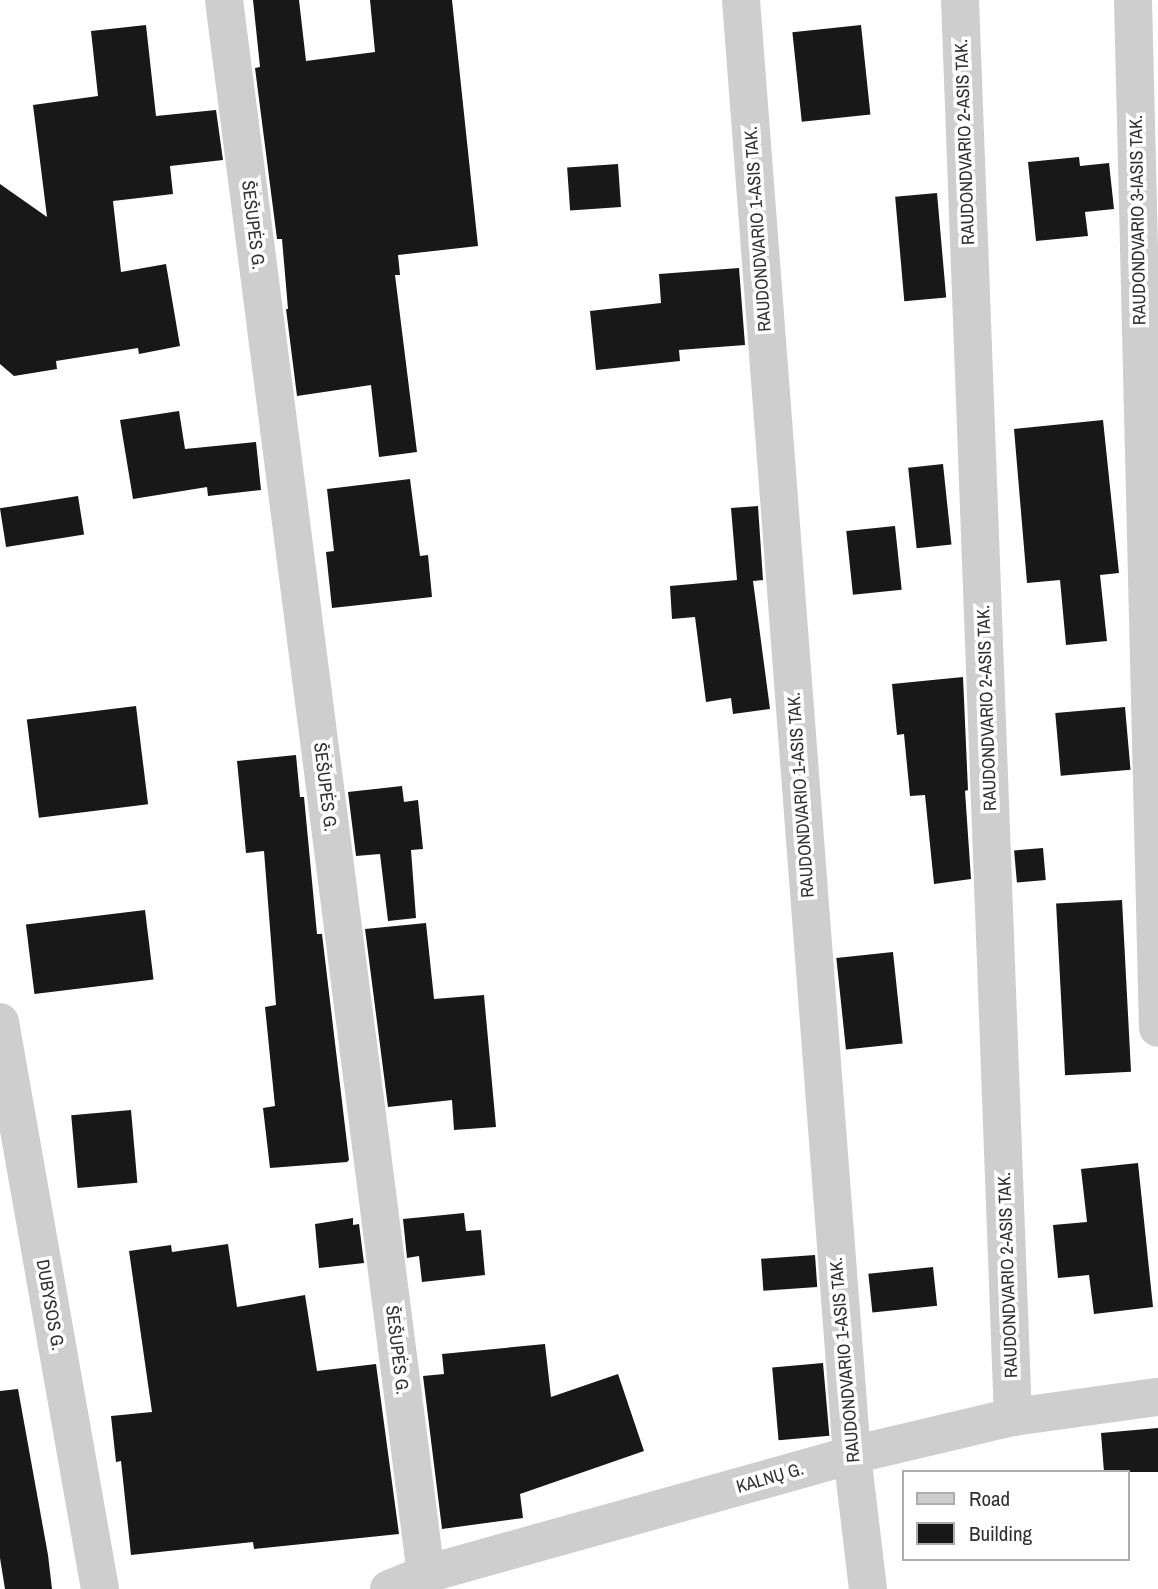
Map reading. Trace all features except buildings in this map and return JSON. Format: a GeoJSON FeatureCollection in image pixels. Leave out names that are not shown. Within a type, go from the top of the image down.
{"type":"FeatureCollection","features":[{"type":"Feature","properties":{"kind":"street","name":"ŠEŠUPĖS G."},"geometry":{"type":"LineString","coordinates":[[224,0],[426,1574]]}},
{"type":"Feature","properties":{"kind":"street","name":"RAUDONDVARIO 1-ASIS TAK."},"geometry":{"type":"LineString","coordinates":[[741,0],[852,1455],[868,1589]]}},
{"type":"Feature","properties":{"kind":"street","name":"RAUDONDVARIO 2-ASIS TAK."},"geometry":{"type":"LineString","coordinates":[[960,0],[1013,1417]]}},
{"type":"Feature","properties":{"kind":"street","name":"RAUDONDVARIO 3-IASIS TAK."},"geometry":{"type":"LineString","coordinates":[[1133,0],[1158,1028]]}},
{"type":"Feature","properties":{"kind":"street","name":"DUBYSOS G."},"geometry":{"type":"LineString","coordinates":[[0,1022],[100,1589]]}},
{"type":"Feature","properties":{"kind":"street","name":"KALNŲ G."},"geometry":{"type":"LineString","coordinates":[[389,1589],[426,1574],[852,1455],[1013,1417],[1158,1397]]}}]}
